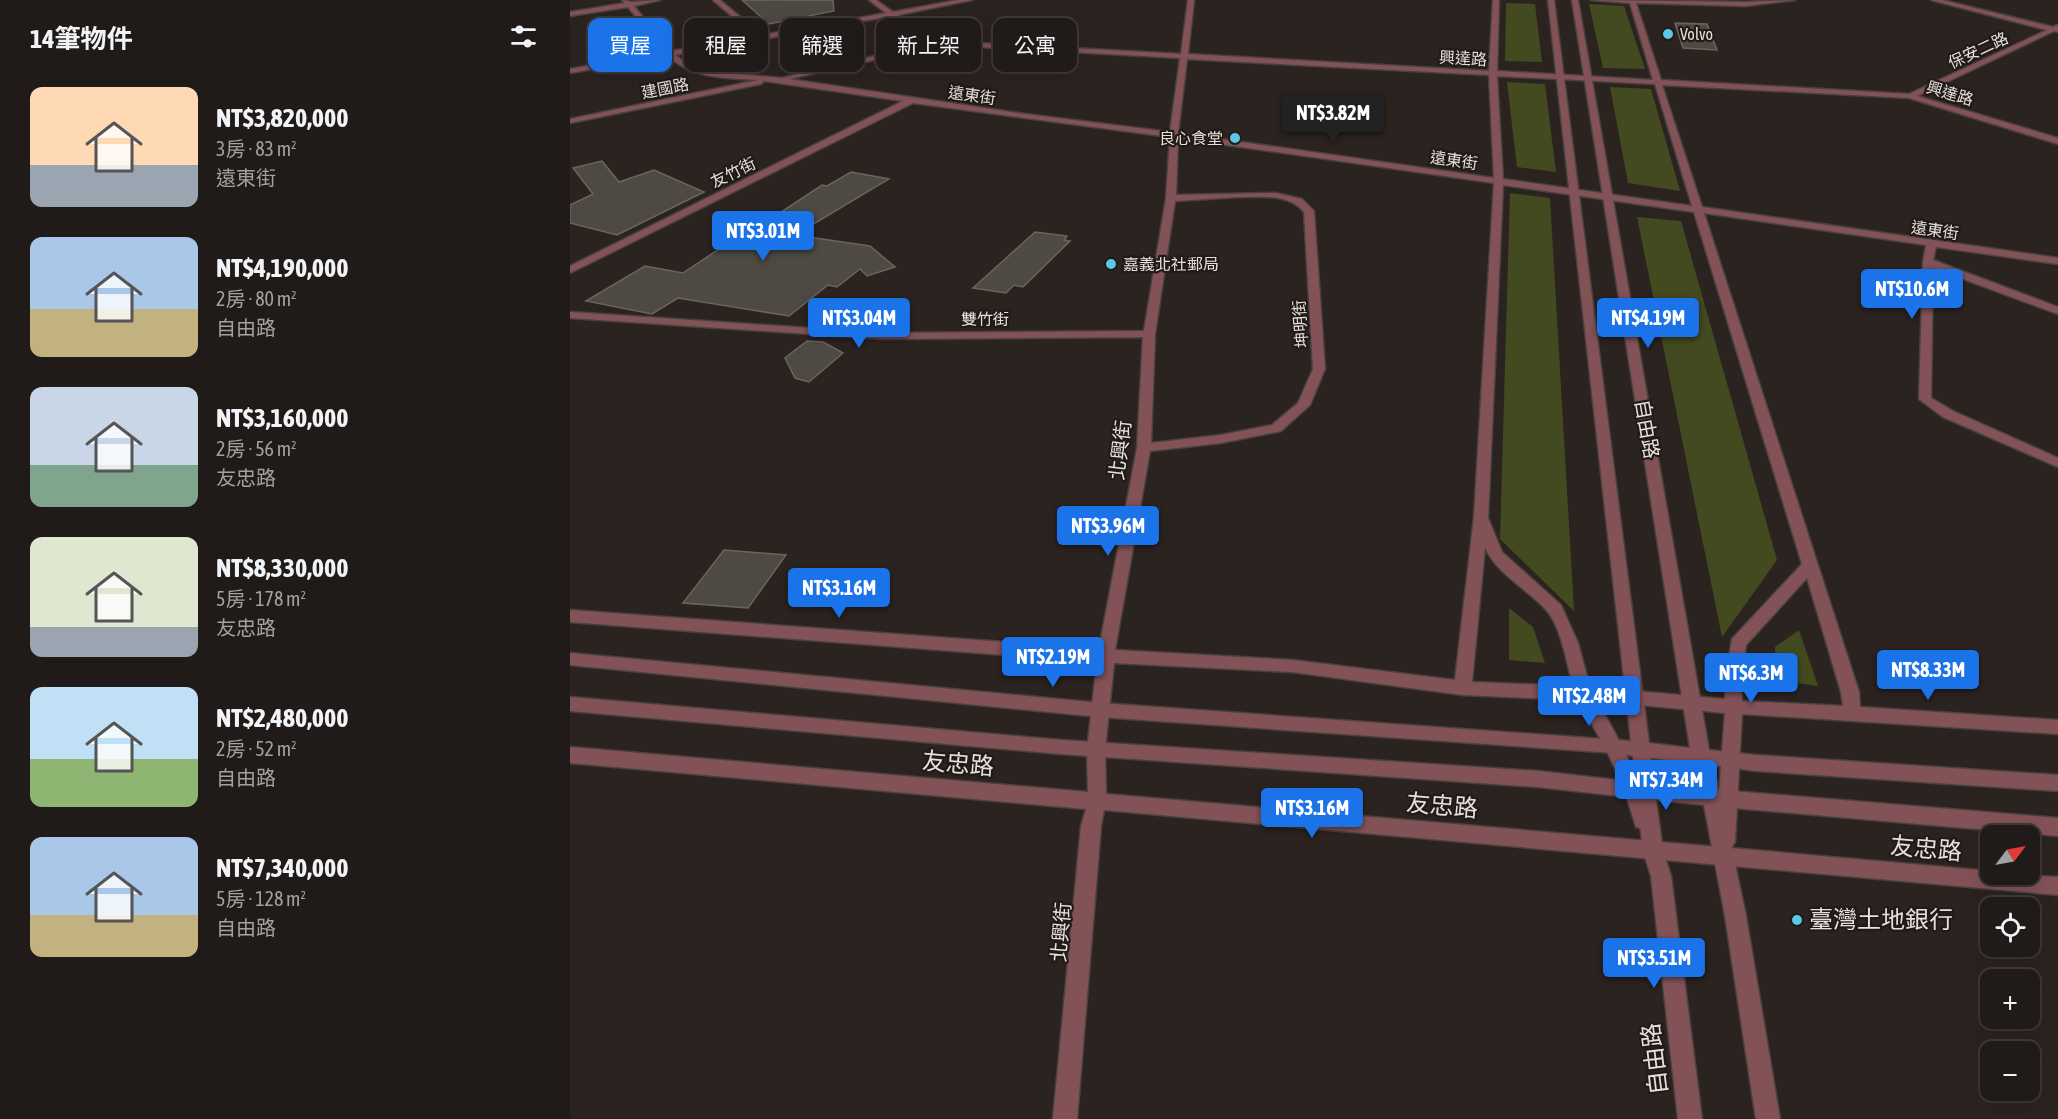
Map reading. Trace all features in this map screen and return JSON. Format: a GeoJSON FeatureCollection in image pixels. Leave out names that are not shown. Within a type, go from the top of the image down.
{"type":"FeatureCollection","features":[{"type":"Feature","properties":{"kind":"street"},"geometry":{"type":"LineString","coordinates":[[570,14],[627,2],[657,0]]}},
{"type":"Feature","properties":{"kind":"street"},"geometry":{"type":"LineString","coordinates":[[716,0],[738,18]]}},
{"type":"Feature","properties":{"kind":"street","name":"興達路"},"geometry":{"type":"LineString","coordinates":[[872,0],[900,18]]}},
{"type":"Feature","properties":{"kind":"street"},"geometry":{"type":"LineString","coordinates":[[768,34],[969,0]]}},
{"type":"Feature","properties":{"kind":"street","name":"北興街"},"geometry":{"type":"LineString","coordinates":[[1065,1119],[1091,826],[1097,801],[1096,750],[1106,656],[1144,448],[1149,334],[1171,198],[1174,135],[1191,0]]}},
{"type":"Feature","properties":{"kind":"street","name":"自由路"},"geometry":{"type":"LineString","coordinates":[[1463,688],[1481,517],[1499,181],[1493,74],[1496,0]]}},
{"type":"Feature","properties":{"kind":"street","name":"自由路"},"geometry":{"type":"LineString","coordinates":[[1551,0],[1642,749],[1640,790],[1653,851],[1661,876],[1690,1119]]}},
{"type":"Feature","properties":{"kind":"street","name":"自由路"},"geometry":{"type":"LineString","coordinates":[[1575,0],[1688,678],[1690,703],[1700,755],[1720,798]]}},
{"type":"Feature","properties":{"kind":"street"},"geometry":{"type":"LineString","coordinates":[[1593,0],[1746,4],[1792,0]]}},
{"type":"Feature","properties":{"kind":"street"},"geometry":{"type":"LineString","coordinates":[[1934,0],[2056,29]]}},
{"type":"Feature","properties":{"kind":"street"},"geometry":{"type":"LineString","coordinates":[[1632,1],[1850,692],[1852,715]]}},
{"type":"Feature","properties":{"kind":"street","name":"遠東街"},"geometry":{"type":"LineString","coordinates":[[627,2],[640,18]]}},
{"type":"Feature","properties":{"kind":"street","name":"保安二路"},"geometry":{"type":"LineString","coordinates":[[1910,96],[2056,29]]}},
{"type":"Feature","properties":{"kind":"street","name":"興達路"},"geometry":{"type":"LineString","coordinates":[[981,46],[1910,96],[2058,141]]}},
{"type":"Feature","properties":{"kind":"street","name":"遠東街"},"geometry":{"type":"LineString","coordinates":[[672,55],[682,65],[697,71],[775,80],[1108,128],[1174,135],[2058,261]]}},
{"type":"Feature","properties":{"kind":"street","name":"建國路"},"geometry":{"type":"LineString","coordinates":[[570,121],[876,58]]}},
{"type":"Feature","properties":{"kind":"street"},"geometry":{"type":"LineString","coordinates":[[570,71],[588,68]]}},
{"type":"Feature","properties":{"kind":"street","name":"友竹街"},"geometry":{"type":"LineString","coordinates":[[570,270],[910,101]]}},
{"type":"Feature","properties":{"kind":"street","name":"坤明街"},"geometry":{"type":"LineString","coordinates":[[1144,448],[1221,439],[1276,428],[1304,405],[1319,369],[1308,212],[1299,201],[1287,196],[1269,195],[1171,198]]}},
{"type":"Feature","properties":{"kind":"street"},"geometry":{"type":"LineString","coordinates":[[1931,244],[1928,262],[1925,399],[1948,414],[2058,463]]}},
{"type":"Feature","properties":{"kind":"street"},"geometry":{"type":"LineString","coordinates":[[1928,262],[2058,311]]}},
{"type":"Feature","properties":{"kind":"street","name":"雙竹街"},"geometry":{"type":"LineString","coordinates":[[570,315],[885,336],[1149,334]]}},
{"type":"Feature","properties":{"kind":"street","name":"自由路"},"geometry":{"type":"LineString","coordinates":[[1481,517],[1496,555],[1555,609],[1570,643],[1583,693],[1640,790]]}},
{"type":"Feature","properties":{"kind":"street","name":"自由路"},"geometry":{"type":"LineString","coordinates":[[1768,1119],[1725,856],[1720,798],[1730,760],[1734,707],[1733,683],[1738,643],[1810,565]]}},
{"type":"Feature","properties":{"kind":"street"},"geometry":{"type":"LineString","coordinates":[[570,616],[1106,656],[1292,666],[1463,688],[1583,693],[1734,707],[2058,727]]}},
{"type":"Feature","properties":{"kind":"street"},"geometry":{"type":"LineString","coordinates":[[570,659],[1100,710],[1614,746],[1730,760],[2058,783]]}},
{"type":"Feature","properties":{"kind":"street","name":"友忠路"},"geometry":{"type":"LineString","coordinates":[[570,704],[1096,750],[1538,779],[1720,798],[2058,828]]}},
{"type":"Feature","properties":{"kind":"street","name":"友忠路"},"geometry":{"type":"LineString","coordinates":[[570,755],[2058,886]]}},
{"type":"Feature","properties":{"kind":"green space"},"geometry":{"type":"Polygon","coordinates":[[[1506,3],[1535,4],[1542,62],[1505,61],[1506,3]]]}},
{"type":"Feature","properties":{"kind":"green space"},"geometry":{"type":"Polygon","coordinates":[[[1589,4],[1624,6],[1645,69],[1603,68],[1589,4]]]}},
{"type":"Feature","properties":{"kind":"green space"},"geometry":{"type":"Polygon","coordinates":[[[1507,82],[1545,84],[1556,172],[1517,167],[1507,82]]]}},
{"type":"Feature","properties":{"kind":"green space"},"geometry":{"type":"Polygon","coordinates":[[[1610,87],[1651,89],[1680,191],[1628,183],[1610,87]]]}},
{"type":"Feature","properties":{"kind":"green space"},"geometry":{"type":"Polygon","coordinates":[[[1510,193],[1550,198],[1574,611],[1500,539],[1510,193]]]}},
{"type":"Feature","properties":{"kind":"green space"},"geometry":{"type":"Polygon","coordinates":[[[1637,217],[1681,221],[1777,560],[1722,637],[1637,217]]]}},
{"type":"Feature","properties":{"kind":"green space"},"geometry":{"type":"Polygon","coordinates":[[[1509,608],[1533,627],[1545,663],[1509,660],[1509,608]]]}},
{"type":"Feature","properties":{"kind":"green space"},"geometry":{"type":"Polygon","coordinates":[[[1799,630],[1818,686],[1775,680],[1775,647],[1799,630]]]}},
{"type":"Feature","properties":{"kind":"building"},"geometry":{"type":"Polygon","coordinates":[[[742,0],[833,0],[834,11],[799,18],[780,18],[780,22],[769,24],[768,18],[762,18],[742,0]]]}},
{"type":"Feature","properties":{"kind":"building"},"geometry":{"type":"Polygon","coordinates":[[[1675,23],[1707,24],[1717,50],[1683,48],[1675,23]]]}},
{"type":"Feature","properties":{"kind":"building"},"geometry":{"type":"Polygon","coordinates":[[[602,161],[619,182],[654,170],[704,192],[617,235],[570,223],[570,205],[593,194],[573,168],[602,161]]]}},
{"type":"Feature","properties":{"kind":"building"},"geometry":{"type":"Polygon","coordinates":[[[851,172],[889,179],[795,235],[870,246],[895,267],[867,276],[860,269],[837,287],[828,285],[789,316],[678,298],[652,314],[586,301],[645,266],[683,273],[731,241],[736,242],[822,185],[827,186],[851,172]]]}},
{"type":"Feature","properties":{"kind":"building"},"geometry":{"type":"Polygon","coordinates":[[[1035,232],[1067,236],[1064,240],[1070,241],[1023,287],[1014,285],[1006,293],[973,288],[1035,232]]]}},
{"type":"Feature","properties":{"kind":"building"},"geometry":{"type":"Polygon","coordinates":[[[807,341],[823,342],[843,353],[809,382],[795,378],[785,358],[807,341]]]}},
{"type":"Feature","properties":{"kind":"building"},"geometry":{"type":"Polygon","coordinates":[[[724,550],[786,555],[748,608],[683,603],[724,550]]]}},
{"type":"Feature","properties":{"kind":"place","name":"Volvo"},"geometry":{"type":"Point","coordinates":[1668,34]}},
{"type":"Feature","properties":{"kind":"place","name":"良心食堂"},"geometry":{"type":"Point","coordinates":[1235,138]}},
{"type":"Feature","properties":{"kind":"place","name":"嘉義北社郵局"},"geometry":{"type":"Point","coordinates":[1111,264]}},
{"type":"Feature","properties":{"kind":"place","name":"臺灣土地銀行"},"geometry":{"type":"Point","coordinates":[1797,920]}}]}
